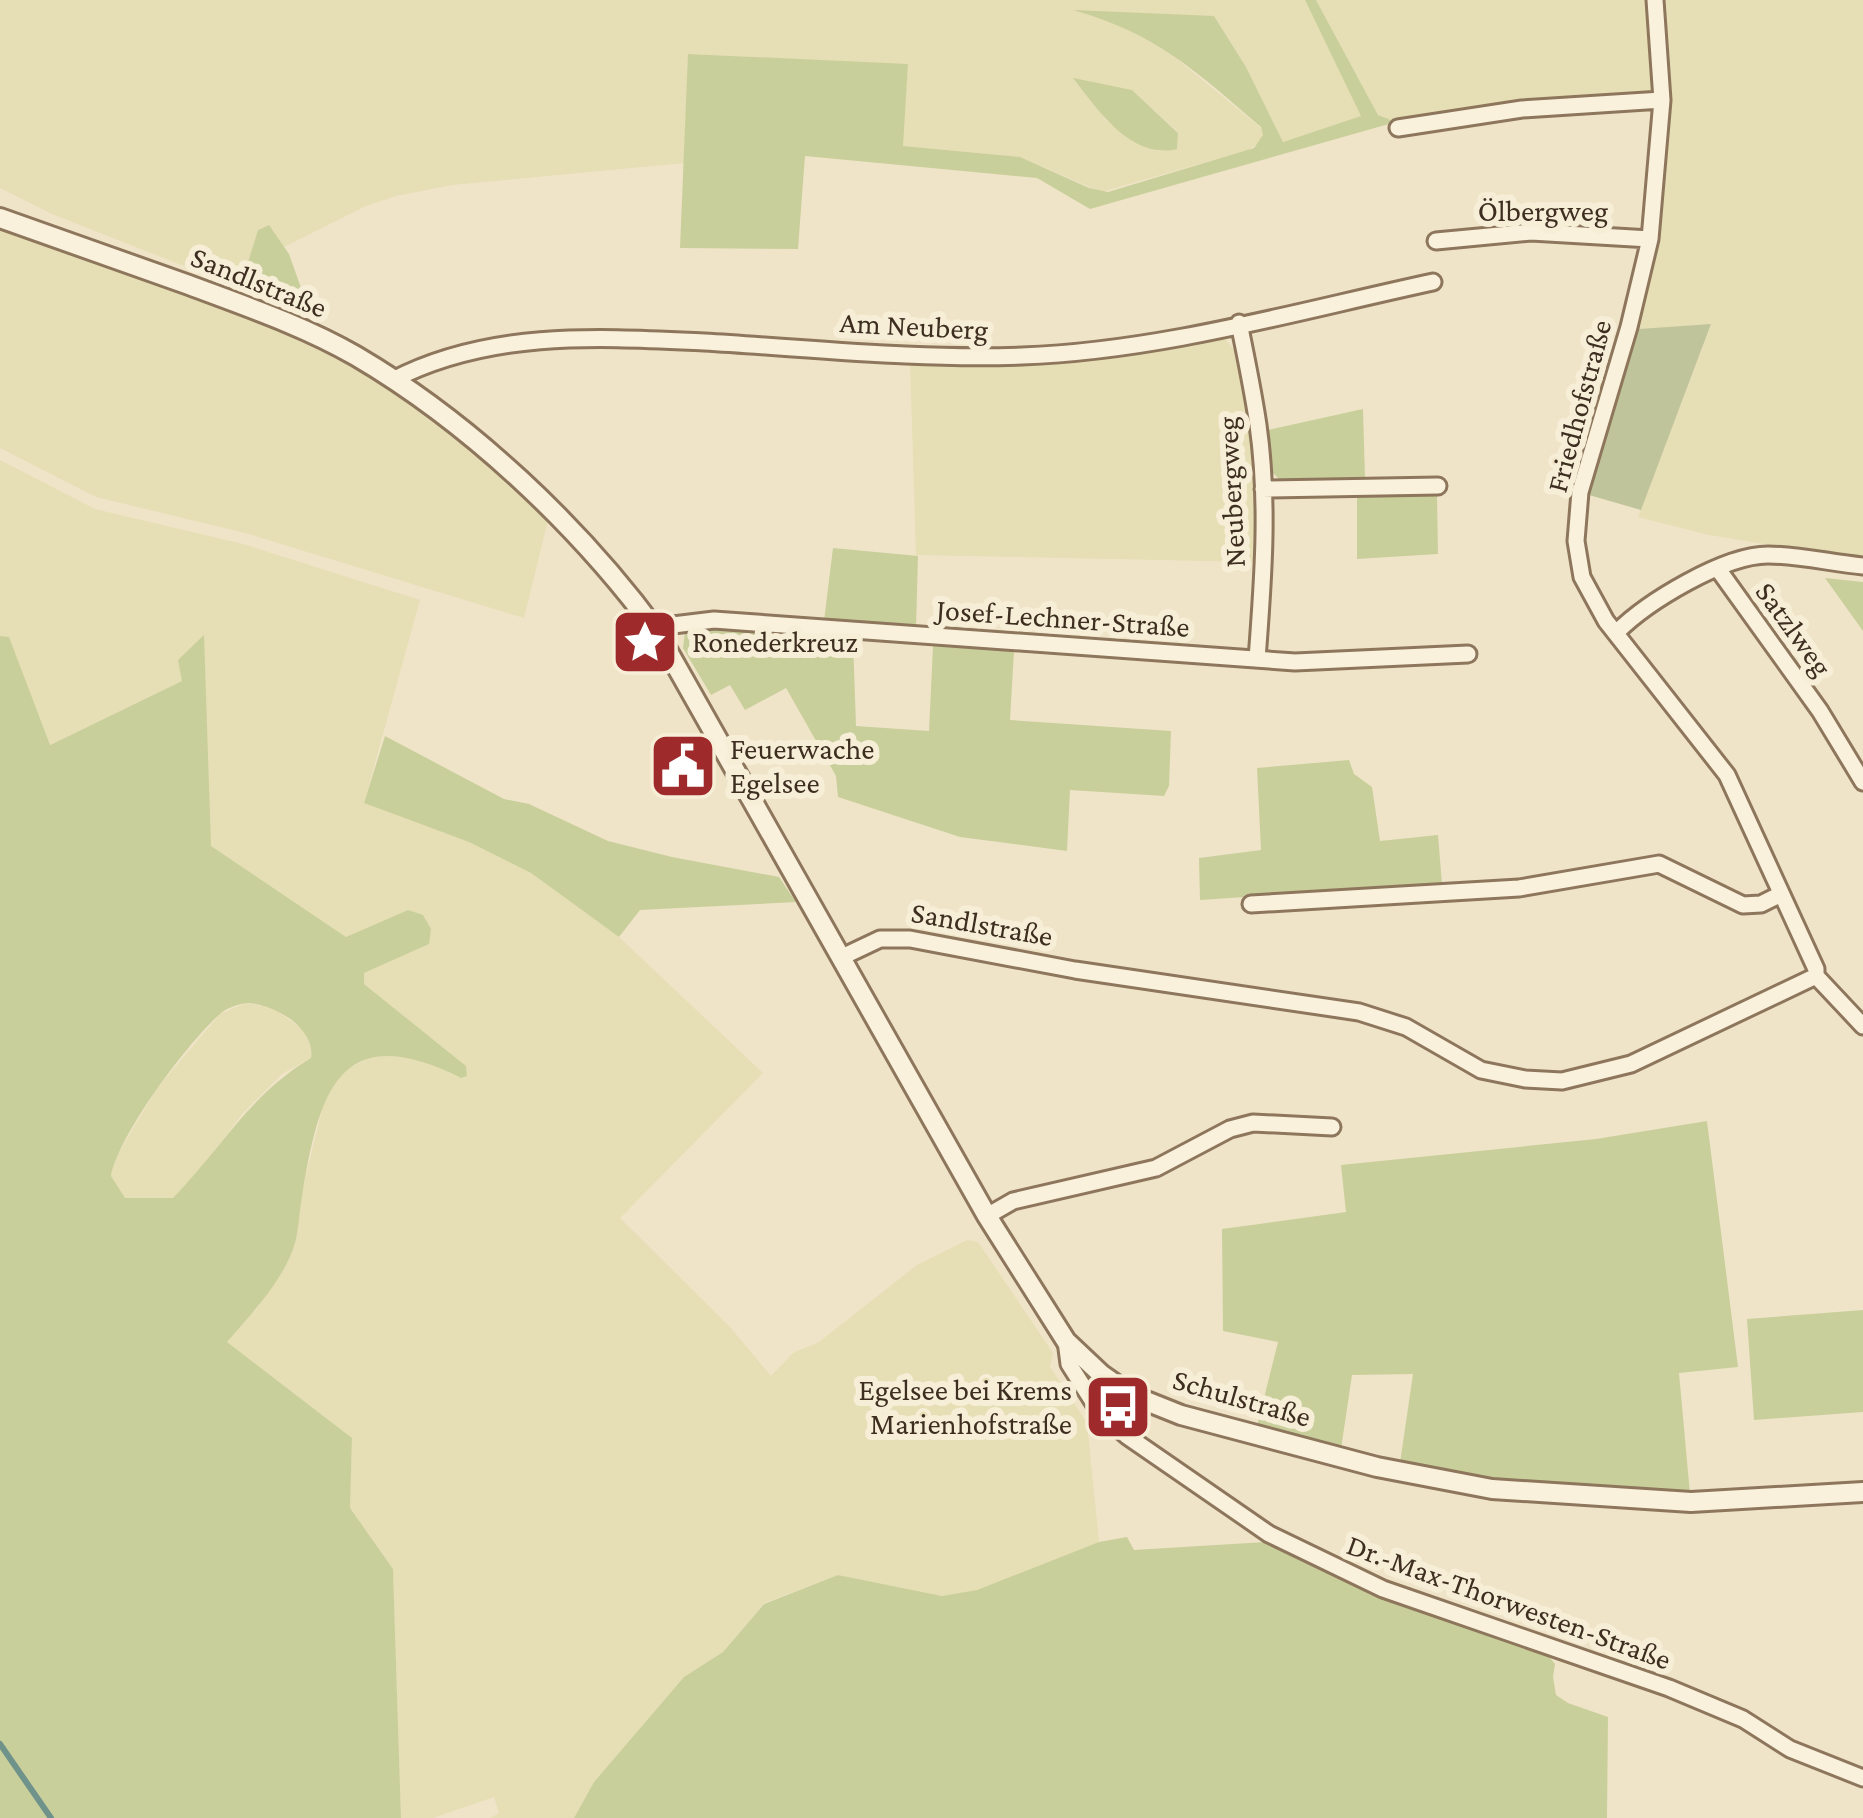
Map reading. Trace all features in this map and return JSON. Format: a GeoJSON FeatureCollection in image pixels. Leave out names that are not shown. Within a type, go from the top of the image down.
{"type":"FeatureCollection","features":[{"type":"Feature","properties":{"kind":"street","name":"Friedhofstraße"},"geometry":{"type":"LineString","coordinates":[[1654,0],[1662,100],[1650,239],[1580,492],[1576,541],[1582,577],[1606,621],[1727,776],[1816,976]]}},
{"type":"Feature","properties":{"kind":"street"},"geometry":{"type":"LineString","coordinates":[[1398,128],[1522,109],[1662,100]]}},
{"type":"Feature","properties":{"kind":"street","name":"Sandlstraße"},"geometry":{"type":"LineString","coordinates":[[0,218],[312,333],[393,380],[474,441],[554,512],[620,581],[657,632],[842,957],[880,939],[910,939],[1075,970],[1359,1012],[1406,1027],[1481,1070],[1562,1081],[1631,1064],[1816,976]]}},
{"type":"Feature","properties":{"kind":"street","name":"Ölbergweg"},"geometry":{"type":"LineString","coordinates":[[1436,241],[1531,232],[1650,239]]}},
{"type":"Feature","properties":{"kind":"street","name":"Am Neuberg"},"geometry":{"type":"LineString","coordinates":[[393,380],[460,352],[539,340],[636,339],[1004,357],[1108,350],[1433,282]]}},
{"type":"Feature","properties":{"kind":"street","name":"Neubergweg"},"geometry":{"type":"LineString","coordinates":[[1239,323],[1259,427],[1263,489],[1257,659]]}},
{"type":"Feature","properties":{"kind":"street"},"geometry":{"type":"LineString","coordinates":[[1263,489],[1438,486]]}},
{"type":"Feature","properties":{"kind":"street","name":"Satzlweg"},"geometry":{"type":"LineString","coordinates":[[1616,632],[1637,612],[1747,556],[1863,566]]}},
{"type":"Feature","properties":{"kind":"street","name":"Satzlweg"},"geometry":{"type":"LineString","coordinates":[[1718,569],[1820,711],[1863,782]]}},
{"type":"Feature","properties":{"kind":"street","name":"Josef-Lechner-Straße"},"geometry":{"type":"LineString","coordinates":[[657,632],[714,620],[1295,662],[1468,654]]}},
{"type":"Feature","properties":{"kind":"street"},"geometry":{"type":"LineString","coordinates":[[1251,904],[1519,888],[1659,865],[1743,905],[1761,904],[1781,894]]}},
{"type":"Feature","properties":{"kind":"street","name":"Schulstraße"},"geometry":{"type":"LineString","coordinates":[[842,957],[987,1216],[1066,1342],[1131,1395],[1181,1415],[1377,1467],[1492,1489],[1691,1502],[1863,1492]]}},
{"type":"Feature","properties":{"kind":"street"},"geometry":{"type":"LineString","coordinates":[[1816,976],[1863,1026]]}},
{"type":"Feature","properties":{"kind":"street"},"geometry":{"type":"LineString","coordinates":[[987,1216],[1013,1202],[1156,1168],[1230,1129],[1253,1123],[1332,1127]]}},
{"type":"Feature","properties":{"kind":"street","name":"Dr.-Max-Thorwesten-Straße"},"geometry":{"type":"LineString","coordinates":[[1066,1342],[1069,1364],[1100,1413],[1269,1534],[1383,1589],[1743,1718],[1790,1749],[1863,1778]]}},
{"type":"Feature","properties":{"kind":"shaded area"},"geometry":{"type":"Polygon","coordinates":[[[0,0],[1305,0],[1362,116],[1283,142],[1214,16],[1115,22],[1171,54],[1261,128],[1263,135],[1248,150],[1101,192],[1020,157],[902,146],[908,65],[689,54],[684,163],[452,185],[396,196],[284,247],[268,225],[258,230],[240,288],[52,214],[0,188],[0,0]],[[1074,79],[1106,120],[1132,141],[1159,151],[1177,149],[1178,132],[1132,90],[1074,79]]]}},
{"type":"Feature","properties":{"kind":"shaded area"},"geometry":{"type":"Polygon","coordinates":[[[1316,0],[1647,0],[1654,91],[1522,102],[1396,122],[1378,115],[1316,0]]]}},
{"type":"Feature","properties":{"kind":"shaded area"},"geometry":{"type":"Polygon","coordinates":[[[1662,0],[1863,0],[1863,560],[1709,535],[1638,517],[1711,325],[1639,329],[1659,240],[1665,183],[1670,90],[1662,0]]]}},
{"type":"Feature","properties":{"kind":"shaded area"},"geometry":{"type":"Polygon","coordinates":[[[0,227],[308,341],[385,386],[468,449],[548,520],[524,618],[245,533],[96,497],[0,448],[0,227]]]}},
{"type":"Feature","properties":{"kind":"shaded area"},"geometry":{"type":"Polygon","coordinates":[[[1224,338],[1236,352],[1251,428],[1257,562],[916,555],[910,361],[1024,364],[1109,358],[1224,338]]]}},
{"type":"Feature","properties":{"kind":"shaded area"},"geometry":{"type":"Polygon","coordinates":[[[0,460],[95,509],[243,544],[420,600],[364,803],[469,842],[531,873],[619,937],[763,1073],[620,1218],[730,1327],[771,1376],[793,1353],[819,1342],[917,1265],[967,1240],[978,1242],[1053,1353],[1050,1367],[1087,1423],[1099,1542],[977,1590],[942,1596],[838,1575],[764,1603],[723,1652],[684,1677],[594,1782],[574,1818],[490,1818],[499,1813],[494,1797],[433,1818],[401,1818],[393,1569],[350,1508],[352,1438],[227,1342],[258,1307],[294,1246],[324,1101],[341,1073],[368,1058],[400,1054],[460,1078],[467,1075],[466,1066],[364,984],[363,973],[429,944],[408,910],[346,937],[211,846],[182,681],[49,745],[9,638],[0,636],[0,460]]]}},
{"type":"Feature","properties":{"kind":"shaded area"},"geometry":{"type":"Polygon","coordinates":[[[246,1003],[273,1008],[306,1032],[312,1042],[311,1058],[282,1074],[243,1113],[173,1198],[125,1199],[111,1176],[114,1161],[136,1123],[159,1086],[220,1014],[246,1003]]]}},
{"type":"Feature","properties":{"kind":"green space"},"geometry":{"type":"Polygon","coordinates":[[[1305,0],[1316,0],[1378,115],[1396,122],[1090,209],[1037,178],[805,156],[798,249],[680,248],[688,54],[908,64],[903,146],[1020,157],[1108,192],[1254,148],[1263,135],[1261,127],[1174,57],[1128,30],[1073,10],[1214,16],[1283,142],[1361,116],[1305,0]]]}},
{"type":"Feature","properties":{"kind":"green space"},"geometry":{"type":"Polygon","coordinates":[[[1073,78],[1132,90],[1178,133],[1177,149],[1160,150],[1130,140],[1073,78]]]}},
{"type":"Feature","properties":{"kind":"green space"},"geometry":{"type":"Polygon","coordinates":[[[269,225],[289,254],[306,302],[271,289],[240,288],[258,230],[269,225]]]}},
{"type":"Feature","properties":{"kind":"green space"},"geometry":{"type":"Polygon","coordinates":[[[1711,324],[1641,510],[1589,495],[1639,329],[1711,324]]]}},
{"type":"Feature","properties":{"kind":"green space"},"geometry":{"type":"Polygon","coordinates":[[[1363,409],[1365,479],[1279,479],[1272,472],[1268,430],[1363,409]]]}},
{"type":"Feature","properties":{"kind":"green space"},"geometry":{"type":"Polygon","coordinates":[[[1437,494],[1438,554],[1357,559],[1357,496],[1437,494]]]}},
{"type":"Feature","properties":{"kind":"green space"},"geometry":{"type":"Polygon","coordinates":[[[833,548],[918,556],[916,629],[824,621],[833,548]]]}},
{"type":"Feature","properties":{"kind":"green space"},"geometry":{"type":"Polygon","coordinates":[[[1825,578],[1863,582],[1863,631],[1825,578]]]}},
{"type":"Feature","properties":{"kind":"green space"},"geometry":{"type":"Polygon","coordinates":[[[694,627],[853,639],[856,726],[929,731],[933,646],[1014,651],[1010,720],[1171,731],[1169,786],[1164,796],[1070,790],[1067,851],[960,837],[838,797],[836,776],[786,688],[745,710],[730,685],[711,695],[683,648],[685,632],[694,627]]]}},
{"type":"Feature","properties":{"kind":"green space"},"geometry":{"type":"Polygon","coordinates":[[[204,635],[211,846],[346,937],[408,910],[423,915],[431,929],[429,944],[364,973],[364,984],[466,1066],[467,1076],[461,1078],[420,1061],[387,1056],[362,1061],[342,1075],[317,1126],[290,1257],[266,1296],[227,1342],[352,1438],[350,1508],[393,1569],[401,1818],[0,1818],[0,636],[9,637],[50,745],[182,681],[178,660],[204,635]],[[246,1003],[220,1014],[156,1090],[127,1137],[111,1176],[125,1198],[173,1198],[253,1105],[311,1058],[311,1047],[300,1027],[280,1012],[246,1003]]]}},
{"type":"Feature","properties":{"kind":"green space"},"geometry":{"type":"Polygon","coordinates":[[[385,736],[504,799],[529,804],[608,841],[779,877],[796,902],[640,910],[619,937],[531,873],[469,842],[364,803],[385,736]]]}},
{"type":"Feature","properties":{"kind":"green space"},"geometry":{"type":"Polygon","coordinates":[[[1349,760],[1354,774],[1372,787],[1380,841],[1438,835],[1442,884],[1200,900],[1199,858],[1261,850],[1257,768],[1349,760]]]}},
{"type":"Feature","properties":{"kind":"green space"},"geometry":{"type":"Polygon","coordinates":[[[1707,1121],[1738,1367],[1679,1373],[1690,1494],[1493,1482],[1400,1463],[1413,1374],[1352,1375],[1341,1449],[1257,1426],[1278,1342],[1223,1331],[1222,1229],[1346,1212],[1341,1165],[1596,1139],[1707,1121]]]}},
{"type":"Feature","properties":{"kind":"green space"},"geometry":{"type":"Polygon","coordinates":[[[1863,1310],[1863,1412],[1754,1420],[1747,1319],[1863,1310]]]}},
{"type":"Feature","properties":{"kind":"green space"},"geometry":{"type":"Polygon","coordinates":[[[1127,1537],[1134,1550],[1265,1542],[1380,1594],[1547,1654],[1555,1664],[1556,1695],[1608,1717],[1607,1818],[574,1818],[594,1782],[684,1677],[723,1652],[764,1604],[838,1575],[942,1596],[977,1590],[1099,1542],[1127,1537]]]}},
{"type":"Feature","properties":{"kind":"waterway"},"geometry":{"type":"LineString","coordinates":[[0,1744],[51,1818]]}},
{"type":"Feature","properties":{"kind":"place","name":"Ronederkreuz"},"geometry":{"type":"Point","coordinates":[645,642]}},
{"type":"Feature","properties":{"kind":"place","name":"Feuerwache Egelsee"},"geometry":{"type":"Point","coordinates":[683,766]}},
{"type":"Feature","properties":{"kind":"place","name":"Egelsee bei Krems Marienhofstraße"},"geometry":{"type":"Point","coordinates":[1118,1407]}}]}
